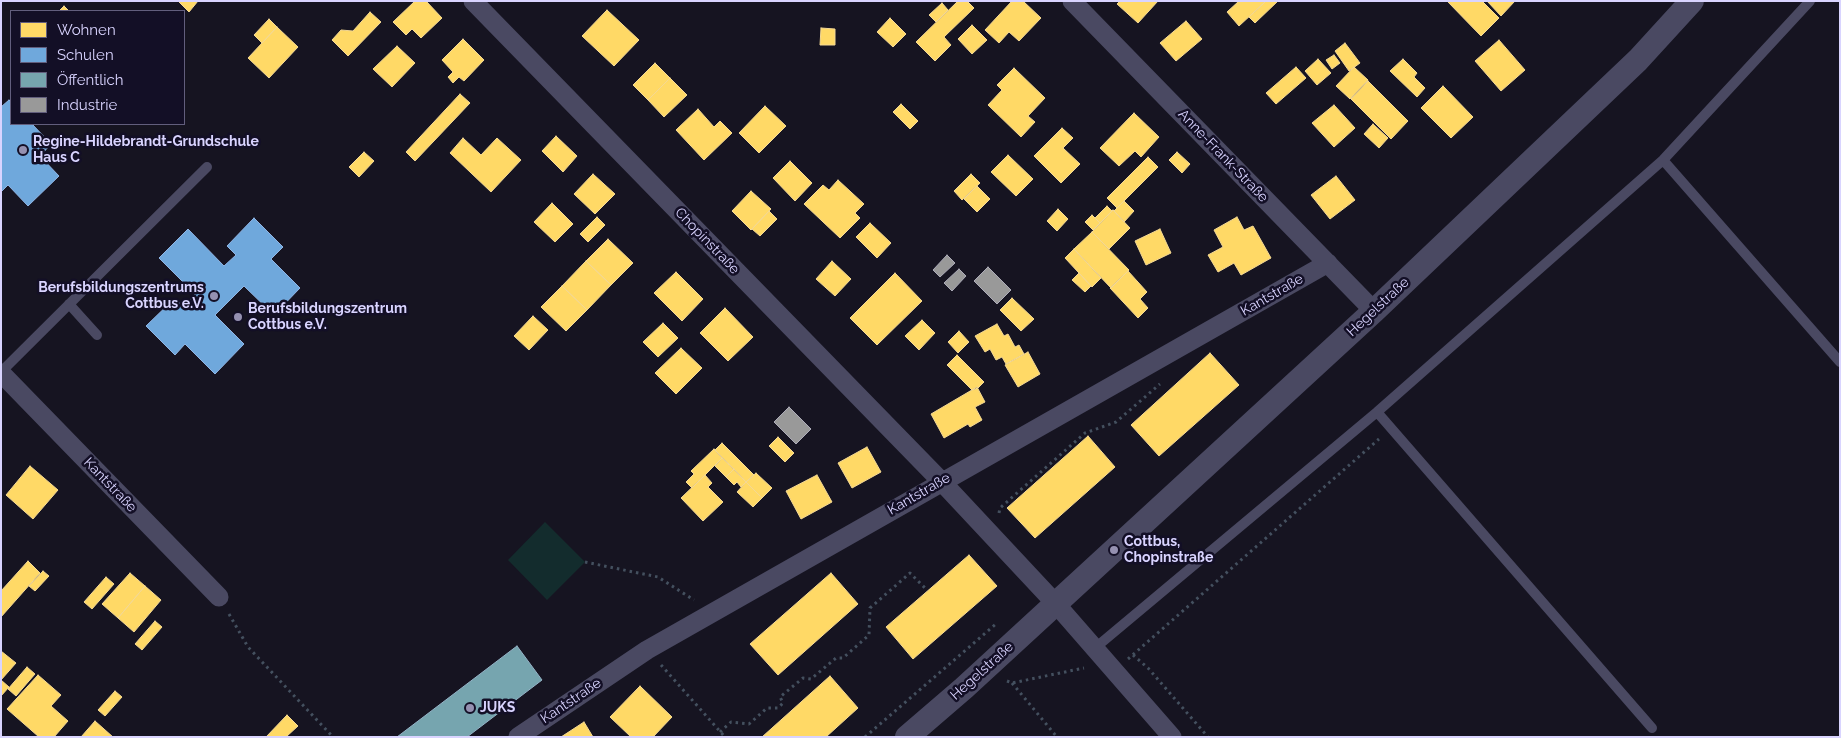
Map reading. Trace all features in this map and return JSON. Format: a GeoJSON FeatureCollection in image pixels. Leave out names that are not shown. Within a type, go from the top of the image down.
{"type":"FeatureCollection","features":[{"type":"Feature","properties":{"kind":"street","name":"Chopinstraße"},"geometry":{"type":"LineString","coordinates":[[474,1],[941,482]]}},
{"type":"Feature","properties":{"kind":"street","name":"Anne-Frank-Straße"},"geometry":{"type":"LineString","coordinates":[[1072,1],[1374,311]]}},
{"type":"Feature","properties":{"kind":"street","name":"Hegelstraße"},"geometry":{"type":"LineString","coordinates":[[907,737],[964,688],[1374,311],[1638,60],[1692,1]]}},
{"type":"Feature","properties":{"kind":"street","name":"Kantstraße"},"geometry":{"type":"LineString","coordinates":[[518,737],[647,650],[1328,263]]}},
{"type":"Feature","properties":{"kind":"street","name":"Kantstraße"},"geometry":{"type":"LineString","coordinates":[[1,372],[219,597]]}},
{"type":"Feature","properties":{"kind":"street"},"geometry":{"type":"LineString","coordinates":[[941,482],[1056,604],[1172,737]]}},
{"type":"Feature","properties":{"kind":"lane"},"geometry":{"type":"LineString","coordinates":[[1095,648],[1377,412],[1662,160],[1810,1]]}},
{"type":"Feature","properties":{"kind":"lane"},"geometry":{"type":"LineString","coordinates":[[1662,160],[1840,362]]}},
{"type":"Feature","properties":{"kind":"lane"},"geometry":{"type":"LineString","coordinates":[[1,372],[207,167]]}},
{"type":"Feature","properties":{"kind":"lane"},"geometry":{"type":"LineString","coordinates":[[68,304],[97,335]]}},
{"type":"Feature","properties":{"kind":"lane"},"geometry":{"type":"LineString","coordinates":[[1377,412],[1652,728]]}},
{"type":"Feature","properties":{"kind":"path"},"geometry":{"type":"LineString","coordinates":[[999,515],[1000,508],[1085,433],[1116,422],[1161,384]]}},
{"type":"Feature","properties":{"kind":"path"},"geometry":{"type":"LineString","coordinates":[[1012,683],[1096,666],[1122,664],[1379,439]]}},
{"type":"Feature","properties":{"kind":"path"},"geometry":{"type":"LineString","coordinates":[[585,562],[658,577],[714,612]]}},
{"type":"Feature","properties":{"kind":"path"},"geometry":{"type":"LineString","coordinates":[[720,732],[731,722],[749,724],[768,708],[778,708],[783,703],[780,697],[802,678],[811,679],[836,658],[843,658],[868,635],[870,608],[910,573],[926,590]]}},
{"type":"Feature","properties":{"kind":"path"},"geometry":{"type":"LineString","coordinates":[[219,597],[248,647],[333,737]]}},
{"type":"Feature","properties":{"kind":"path"},"geometry":{"type":"LineString","coordinates":[[647,650],[725,737]]}},
{"type":"Feature","properties":{"kind":"path"},"geometry":{"type":"LineString","coordinates":[[1133,655],[1148,668],[1208,737]]}},
{"type":"Feature","properties":{"kind":"path"},"geometry":{"type":"LineString","coordinates":[[1007,681],[1012,683],[1057,737]]}},
{"type":"Feature","properties":{"kind":"green space"},"geometry":{"type":"Polygon","coordinates":[[[545,522],[585,562],[547,600],[508,560],[545,522]]]}},
{"type":"Feature","properties":{"kind":"building: Wohnen"},"geometry":{"type":"Polygon","coordinates":[[[178,1],[198,1],[189,12],[178,1]]]}},
{"type":"Feature","properties":{"kind":"building: Wohnen"},"geometry":{"type":"Polygon","coordinates":[[[415,1],[426,1],[442,18],[421,38],[412,29],[406,35],[393,22],[415,1]]]}},
{"type":"Feature","properties":{"kind":"building: Wohnen"},"geometry":{"type":"Polygon","coordinates":[[[958,1],[967,1],[974,8],[944,37],[951,45],[935,61],[916,42],[958,1]]]}},
{"type":"Feature","properties":{"kind":"building: Wohnen"},"geometry":{"type":"Polygon","coordinates":[[[1012,1],[1023,1],[1041,18],[1019,41],[1009,32],[999,43],[985,30],[1012,1]]]}},
{"type":"Feature","properties":{"kind":"building: Wohnen"},"geometry":{"type":"Polygon","coordinates":[[[1120,1],[1158,1],[1138,23],[1117,4],[1120,1]]]}},
{"type":"Feature","properties":{"kind":"building: Wohnen"},"geometry":{"type":"Polygon","coordinates":[[[1239,1],[1266,1],[1239,26],[1227,12],[1239,1]]]}},
{"type":"Feature","properties":{"kind":"building: Wohnen"},"geometry":{"type":"Polygon","coordinates":[[[1266,1],[1278,1],[1255,23],[1249,17],[1266,1]]]}},
{"type":"Feature","properties":{"kind":"building: Wohnen"},"geometry":{"type":"Polygon","coordinates":[[[1447,1],[1482,1],[1499,18],[1481,36],[1447,1]]]}},
{"type":"Feature","properties":{"kind":"building: Wohnen"},"geometry":{"type":"Polygon","coordinates":[[[1487,1],[1515,1],[1501,16],[1487,1]]]}},
{"type":"Feature","properties":{"kind":"building: Wohnen"},"geometry":{"type":"Polygon","coordinates":[[[942,3],[948,10],[936,22],[929,15],[942,3]]]}},
{"type":"Feature","properties":{"kind":"building: Wohnen"},"geometry":{"type":"Polygon","coordinates":[[[64,6],[68,10],[60,10],[64,6]]]}},
{"type":"Feature","properties":{"kind":"building: Wohnen"},"geometry":{"type":"Polygon","coordinates":[[[607,10],[639,40],[614,66],[582,36],[607,10]]]}},
{"type":"Feature","properties":{"kind":"building: Wohnen"},"geometry":{"type":"Polygon","coordinates":[[[370,12],[381,22],[348,56],[332,40],[341,30],[353,31],[370,12]]]}},
{"type":"Feature","properties":{"kind":"building: Wohnen"},"geometry":{"type":"Polygon","coordinates":[[[890,18],[906,34],[893,47],[877,32],[890,18]]]}},
{"type":"Feature","properties":{"kind":"building: Wohnen"},"geometry":{"type":"Polygon","coordinates":[[[269,19],[277,27],[262,43],[254,35],[269,19]]]}},
{"type":"Feature","properties":{"kind":"building: Wohnen"},"geometry":{"type":"Polygon","coordinates":[[[1186,21],[1202,39],[1176,61],[1160,43],[1186,21]]]}},
{"type":"Feature","properties":{"kind":"building: Wohnen"},"geometry":{"type":"Polygon","coordinates":[[[972,25],[987,40],[972,54],[958,39],[972,25]]]}},
{"type":"Feature","properties":{"kind":"building: Wohnen"},"geometry":{"type":"Polygon","coordinates":[[[277,27],[298,47],[269,78],[248,58],[277,27]]]}},
{"type":"Feature","properties":{"kind":"building: Wohnen"},"geometry":{"type":"Polygon","coordinates":[[[821,28],[835,29],[835,45],[820,45],[821,28]]]}},
{"type":"Feature","properties":{"kind":"building: Wohnen"},"geometry":{"type":"Polygon","coordinates":[[[463,39],[484,60],[464,81],[459,77],[453,83],[448,77],[453,72],[442,60],[463,39]]]}},
{"type":"Feature","properties":{"kind":"building: Wohnen"},"geometry":{"type":"Polygon","coordinates":[[[1499,40],[1525,70],[1501,91],[1475,61],[1499,40]]]}},
{"type":"Feature","properties":{"kind":"building: Wohnen"},"geometry":{"type":"Polygon","coordinates":[[[1345,43],[1360,63],[1349,71],[1335,51],[1345,43]]]}},
{"type":"Feature","properties":{"kind":"building: Wohnen"},"geometry":{"type":"Polygon","coordinates":[[[397,46],[415,63],[392,87],[373,69],[397,46]]]}},
{"type":"Feature","properties":{"kind":"building: Wohnen"},"geometry":{"type":"Polygon","coordinates":[[[1334,55],[1340,63],[1332,69],[1326,60],[1334,55]]]}},
{"type":"Feature","properties":{"kind":"building: Wohnen"},"geometry":{"type":"Polygon","coordinates":[[[1318,59],[1331,73],[1317,85],[1305,71],[1318,59]]]}},
{"type":"Feature","properties":{"kind":"building: Wohnen"},"geometry":{"type":"Polygon","coordinates":[[[1403,59],[1417,73],[1414,77],[1425,88],[1417,97],[1390,71],[1403,59]]]}},
{"type":"Feature","properties":{"kind":"building: Wohnen"},"geometry":{"type":"Polygon","coordinates":[[[655,63],[670,78],[648,100],[633,85],[655,63]]]}},
{"type":"Feature","properties":{"kind":"building: Wohnen"},"geometry":{"type":"Polygon","coordinates":[[[1296,67],[1306,78],[1276,104],[1266,93],[1296,67]]]}},
{"type":"Feature","properties":{"kind":"building: Wohnen"},"geometry":{"type":"Polygon","coordinates":[[[1354,67],[1368,80],[1350,99],[1336,86],[1354,67]]]}},
{"type":"Feature","properties":{"kind":"building: Wohnen"},"geometry":{"type":"Polygon","coordinates":[[[1014,68],[1045,98],[1028,116],[1035,122],[1021,137],[988,105],[1002,90],[997,85],[1014,68]]]}},
{"type":"Feature","properties":{"kind":"building: Wohnen"},"geometry":{"type":"Polygon","coordinates":[[[670,78],[687,95],[664,117],[648,100],[670,78]]]}},
{"type":"Feature","properties":{"kind":"building: Wohnen"},"geometry":{"type":"Polygon","coordinates":[[[1368,81],[1408,121],[1391,139],[1351,99],[1368,81]]]}},
{"type":"Feature","properties":{"kind":"building: Wohnen"},"geometry":{"type":"Polygon","coordinates":[[[1443,86],[1473,117],[1451,138],[1421,108],[1443,86]]]}},
{"type":"Feature","properties":{"kind":"building: Wohnen"},"geometry":{"type":"Polygon","coordinates":[[[460,94],[470,103],[415,161],[406,152],[460,94]]]}},
{"type":"Feature","properties":{"kind":"building: Wohnen"},"geometry":{"type":"Polygon","coordinates":[[[901,104],[918,121],[910,129],[893,112],[901,104]]]}},
{"type":"Feature","properties":{"kind":"building: Wohnen"},"geometry":{"type":"Polygon","coordinates":[[[1334,105],[1355,128],[1334,147],[1312,123],[1334,105]]]}},
{"type":"Feature","properties":{"kind":"building: Wohnen"},"geometry":{"type":"Polygon","coordinates":[[[765,106],[786,126],[759,153],[739,133],[765,106]]]}},
{"type":"Feature","properties":{"kind":"building: Wohnen"},"geometry":{"type":"Polygon","coordinates":[[[698,109],[714,127],[720,121],[732,133],[704,160],[676,130],[698,109]]]}},
{"type":"Feature","properties":{"kind":"building: Wohnen"},"geometry":{"type":"Polygon","coordinates":[[[1134,113],[1159,137],[1141,157],[1135,151],[1119,166],[1100,148],[1134,113]]]}},
{"type":"Feature","properties":{"kind":"building: Wohnen"},"geometry":{"type":"Polygon","coordinates":[[[1373,124],[1388,138],[1379,148],[1364,134],[1373,124]]]}},
{"type":"Feature","properties":{"kind":"building: Wohnen"},"geometry":{"type":"Polygon","coordinates":[[[1062,128],[1073,138],[1063,148],[1080,164],[1061,183],[1034,156],[1062,128]]]}},
{"type":"Feature","properties":{"kind":"building: Wohnen"},"geometry":{"type":"Polygon","coordinates":[[[556,136],[577,156],[563,172],[542,151],[556,136]]]}},
{"type":"Feature","properties":{"kind":"building: Wohnen"},"geometry":{"type":"Polygon","coordinates":[[[463,138],[481,155],[497,138],[521,160],[491,192],[450,153],[463,138]]]}},
{"type":"Feature","properties":{"kind":"building: Wohnen"},"geometry":{"type":"Polygon","coordinates":[[[364,152],[374,161],[359,177],[349,167],[364,152]]]}},
{"type":"Feature","properties":{"kind":"building: Wohnen"},"geometry":{"type":"Polygon","coordinates":[[[1177,152],[1190,164],[1182,173],[1169,160],[1177,152]]]}},
{"type":"Feature","properties":{"kind":"building: Wohnen"},"geometry":{"type":"Polygon","coordinates":[[[1008,155],[1033,179],[1016,196],[991,172],[1008,155]]]}},
{"type":"Feature","properties":{"kind":"building: Wohnen"},"geometry":{"type":"Polygon","coordinates":[[[1148,157],[1158,167],[1117,208],[1107,198],[1148,157]]]}},
{"type":"Feature","properties":{"kind":"building: Wohnen"},"geometry":{"type":"Polygon","coordinates":[[[790,161],[812,183],[795,201],[773,178],[790,161]]]}},
{"type":"Feature","properties":{"kind":"building: Wohnen"},"geometry":{"type":"Polygon","coordinates":[[[593,174],[615,194],[595,214],[574,194],[593,174]]]}},
{"type":"Feature","properties":{"kind":"building: Wohnen"},"geometry":{"type":"Polygon","coordinates":[[[971,174],[980,183],[962,200],[954,191],[971,174]]]}},
{"type":"Feature","properties":{"kind":"building: Wohnen"},"geometry":{"type":"Polygon","coordinates":[[[1336,176],[1355,200],[1330,219],[1311,195],[1336,176]]]}},
{"type":"Feature","properties":{"kind":"building: Wohnen"},"geometry":{"type":"Polygon","coordinates":[[[838,180],[864,204],[855,213],[860,218],[840,238],[804,204],[823,185],[829,190],[838,180]]]}},
{"type":"Feature","properties":{"kind":"building: Wohnen"},"geometry":{"type":"Polygon","coordinates":[[[977,186],[990,199],[977,212],[964,199],[977,186]]]}},
{"type":"Feature","properties":{"kind":"building: Wohnen"},"geometry":{"type":"Polygon","coordinates":[[[751,191],[771,209],[751,230],[732,211],[751,191]]]}},
{"type":"Feature","properties":{"kind":"building: Wohnen"},"geometry":{"type":"Polygon","coordinates":[[[1124,201],[1134,211],[1124,222],[1114,211],[1124,201]]]}},
{"type":"Feature","properties":{"kind":"building: Wohnen"},"geometry":{"type":"Polygon","coordinates":[[[552,203],[573,224],[555,242],[534,222],[552,203]]]}},
{"type":"Feature","properties":{"kind":"building: Wohnen"},"geometry":{"type":"Polygon","coordinates":[[[1107,206],[1112,211],[1100,223],[1095,218],[1107,206]]]}},
{"type":"Feature","properties":{"kind":"building: Wohnen"},"geometry":{"type":"Polygon","coordinates":[[[1058,209],[1068,219],[1057,231],[1047,221],[1058,209]]]}},
{"type":"Feature","properties":{"kind":"building: Wohnen"},"geometry":{"type":"Polygon","coordinates":[[[1113,210],[1130,228],[1109,249],[1092,232],[1113,210]]]}},
{"type":"Feature","properties":{"kind":"building: Wohnen"},"geometry":{"type":"Polygon","coordinates":[[[769,211],[777,219],[760,236],[752,229],[769,211]]]}},
{"type":"Feature","properties":{"kind":"building: Wohnen"},"geometry":{"type":"Polygon","coordinates":[[[1092,215],[1100,223],[1093,230],[1085,222],[1092,215]]]}},
{"type":"Feature","properties":{"kind":"building: Wohnen"},"geometry":{"type":"Polygon","coordinates":[[[597,217],[605,225],[588,242],[580,234],[597,217]]]}},
{"type":"Feature","properties":{"kind":"building: Wohnen"},"geometry":{"type":"Polygon","coordinates":[[[1237,217],[1244,230],[1253,226],[1271,258],[1241,275],[1234,263],[1218,272],[1208,255],[1223,247],[1214,230],[1237,217]]]}},
{"type":"Feature","properties":{"kind":"building: Wohnen"},"geometry":{"type":"Polygon","coordinates":[[[870,223],[891,243],[877,258],[856,237],[870,223]]]}},
{"type":"Feature","properties":{"kind":"building: Wohnen"},"geometry":{"type":"Polygon","coordinates":[[[1160,229],[1171,253],[1146,265],[1135,241],[1160,229]]]}},
{"type":"Feature","properties":{"kind":"building: Wohnen"},"geometry":{"type":"Polygon","coordinates":[[[1092,232],[1129,270],[1111,288],[1074,249],[1092,232]]]}},
{"type":"Feature","properties":{"kind":"building: Wohnen"},"geometry":{"type":"Polygon","coordinates":[[[608,239],[633,263],[611,285],[586,261],[608,239]]]}},
{"type":"Feature","properties":{"kind":"building: Wohnen"},"geometry":{"type":"Polygon","coordinates":[[[1074,249],[1101,278],[1092,287],[1065,258],[1074,249]]]}},
{"type":"Feature","properties":{"kind":"building: Wohnen"},"geometry":{"type":"Polygon","coordinates":[[[586,261],[611,285],[587,310],[562,286],[586,261]]]}},
{"type":"Feature","properties":{"kind":"building: Wohnen"},"geometry":{"type":"Polygon","coordinates":[[[832,261],[851,279],[835,296],[816,279],[832,261]]]}},
{"type":"Feature","properties":{"kind":"building: Wohnen"},"geometry":{"type":"Polygon","coordinates":[[[1128,271],[1147,292],[1140,299],[1148,308],[1138,318],[1110,288],[1128,271]]]}},
{"type":"Feature","properties":{"kind":"building: Wohnen"},"geometry":{"type":"Polygon","coordinates":[[[676,272],[703,299],[682,321],[654,293],[676,272]]]}},
{"type":"Feature","properties":{"kind":"building: Wohnen"},"geometry":{"type":"Polygon","coordinates":[[[895,273],[922,301],[877,345],[850,318],[895,273]]]}},
{"type":"Feature","properties":{"kind":"building: Wohnen"},"geometry":{"type":"Polygon","coordinates":[[[1079,273],[1091,286],[1085,292],[1072,280],[1079,273]]]}},
{"type":"Feature","properties":{"kind":"building: Wohnen"},"geometry":{"type":"Polygon","coordinates":[[[562,286],[587,310],[566,331],[541,307],[562,286]]]}},
{"type":"Feature","properties":{"kind":"building: Wohnen"},"geometry":{"type":"Polygon","coordinates":[[[1012,298],[1034,319],[1021,331],[1000,310],[1012,298]]]}},
{"type":"Feature","properties":{"kind":"building: Wohnen"},"geometry":{"type":"Polygon","coordinates":[[[725,308],[753,337],[728,361],[700,333],[725,308]]]}},
{"type":"Feature","properties":{"kind":"building: Wohnen"},"geometry":{"type":"Polygon","coordinates":[[[533,316],[548,330],[529,350],[514,336],[533,316]]]}},
{"type":"Feature","properties":{"kind":"building: Wohnen"},"geometry":{"type":"Polygon","coordinates":[[[922,320],[935,333],[919,350],[905,336],[922,320]]]}},
{"type":"Feature","properties":{"kind":"building: Wohnen"},"geometry":{"type":"Polygon","coordinates":[[[663,323],[678,338],[658,357],[643,342],[663,323]]]}},
{"type":"Feature","properties":{"kind":"building: Wohnen"},"geometry":{"type":"Polygon","coordinates":[[[997,324],[1004,336],[1008,334],[1015,347],[1019,345],[1024,354],[1006,364],[1002,357],[996,360],[990,349],[985,352],[975,336],[997,324]]]}},
{"type":"Feature","properties":{"kind":"building: Wohnen"},"geometry":{"type":"Polygon","coordinates":[[[959,331],[969,342],[958,353],[948,342],[959,331]]]}},
{"type":"Feature","properties":{"kind":"building: Wohnen"},"geometry":{"type":"Polygon","coordinates":[[[681,348],[702,368],[676,394],[655,373],[681,348]]]}},
{"type":"Feature","properties":{"kind":"building: Wohnen"},"geometry":{"type":"Polygon","coordinates":[[[1028,352],[1040,374],[1018,387],[1005,365],[1028,352]]]}},
{"type":"Feature","properties":{"kind":"building: Wohnen"},"geometry":{"type":"Polygon","coordinates":[[[1210,353],[1239,385],[1159,456],[1131,425],[1210,353]]]}},
{"type":"Feature","properties":{"kind":"building: Wohnen"},"geometry":{"type":"Polygon","coordinates":[[[957,355],[984,382],[978,388],[972,390],[947,365],[957,355]]]}},
{"type":"Feature","properties":{"kind":"building: Wohnen"},"geometry":{"type":"Polygon","coordinates":[[[977,387],[985,402],[975,407],[982,420],[970,427],[968,424],[944,438],[931,414],[977,387]]]}},
{"type":"Feature","properties":{"kind":"building: Wohnen"},"geometry":{"type":"Polygon","coordinates":[[[1088,436],[1115,467],[1035,538],[1007,508],[1088,436]]]}},
{"type":"Feature","properties":{"kind":"building: Wohnen"},"geometry":{"type":"Polygon","coordinates":[[[778,437],[794,453],[785,462],[769,446],[778,437]]]}},
{"type":"Feature","properties":{"kind":"building: Wohnen"},"geometry":{"type":"Polygon","coordinates":[[[722,443],[754,475],[746,482],[715,450],[722,443]]]}},
{"type":"Feature","properties":{"kind":"building: Wohnen"},"geometry":{"type":"Polygon","coordinates":[[[867,447],[881,472],[852,488],[838,463],[867,447]]]}},
{"type":"Feature","properties":{"kind":"building: Wohnen"},"geometry":{"type":"Polygon","coordinates":[[[714,449],[722,458],[692,488],[686,482],[694,474],[691,471],[714,449]]]}},
{"type":"Feature","properties":{"kind":"building: Wohnen"},"geometry":{"type":"Polygon","coordinates":[[[722,458],[734,469],[726,477],[715,466],[722,458]]]}},
{"type":"Feature","properties":{"kind":"building: Wohnen"},"geometry":{"type":"Polygon","coordinates":[[[30,466],[58,490],[33,519],[6,495],[30,466]]]}},
{"type":"Feature","properties":{"kind":"building: Wohnen"},"geometry":{"type":"Polygon","coordinates":[[[734,469],[746,482],[741,487],[737,482],[734,485],[726,477],[734,469]]]}},
{"type":"Feature","properties":{"kind":"building: Wohnen"},"geometry":{"type":"Polygon","coordinates":[[[756,473],[772,488],[762,498],[746,482],[756,473]]]}},
{"type":"Feature","properties":{"kind":"building: Wohnen"},"geometry":{"type":"Polygon","coordinates":[[[705,475],[712,483],[708,487],[723,502],[703,521],[681,498],[705,475]]]}},
{"type":"Feature","properties":{"kind":"building: Wohnen"},"geometry":{"type":"Polygon","coordinates":[[[817,475],[832,502],[801,519],[786,491],[817,475]]]}},
{"type":"Feature","properties":{"kind":"building: Wohnen"},"geometry":{"type":"Polygon","coordinates":[[[746,482],[762,498],[753,507],[737,492],[746,482]]]}},
{"type":"Feature","properties":{"kind":"building: Wohnen"},"geometry":{"type":"Polygon","coordinates":[[[969,555],[997,586],[913,659],[886,627],[969,555]]]}},
{"type":"Feature","properties":{"kind":"building: Wohnen"},"geometry":{"type":"Polygon","coordinates":[[[28,561],[40,573],[1,617],[1,591],[28,561]]]}},
{"type":"Feature","properties":{"kind":"building: Wohnen"},"geometry":{"type":"Polygon","coordinates":[[[43,571],[49,576],[35,591],[29,586],[43,571]]]}},
{"type":"Feature","properties":{"kind":"building: Wohnen"},"geometry":{"type":"Polygon","coordinates":[[[130,573],[145,586],[118,618],[102,604],[130,573]]]}},
{"type":"Feature","properties":{"kind":"building: Wohnen"},"geometry":{"type":"Polygon","coordinates":[[[831,573],[858,604],[778,675],[750,644],[831,573]]]}},
{"type":"Feature","properties":{"kind":"building: Wohnen"},"geometry":{"type":"Polygon","coordinates":[[[106,577],[114,584],[92,609],[84,602],[106,577]]]}},
{"type":"Feature","properties":{"kind":"building: Wohnen"},"geometry":{"type":"Polygon","coordinates":[[[145,586],[161,600],[134,632],[118,618],[145,586]]]}},
{"type":"Feature","properties":{"kind":"building: Wohnen"},"geometry":{"type":"Polygon","coordinates":[[[155,621],[162,627],[142,650],[135,644],[155,621]]]}},
{"type":"Feature","properties":{"kind":"building: Wohnen"},"geometry":{"type":"Polygon","coordinates":[[[1,651],[16,663],[1,680],[1,651]]]}},
{"type":"Feature","properties":{"kind":"building: Wohnen"},"geometry":{"type":"Polygon","coordinates":[[[27,667],[35,674],[16,696],[8,689],[27,667]]]}},
{"type":"Feature","properties":{"kind":"building: Wohnen"},"geometry":{"type":"Polygon","coordinates":[[[38,675],[61,695],[51,706],[68,721],[54,737],[39,737],[7,709],[38,675]]]}},
{"type":"Feature","properties":{"kind":"building: Wohnen"},"geometry":{"type":"Polygon","coordinates":[[[830,676],[858,708],[826,737],[762,737],[830,676]]]}},
{"type":"Feature","properties":{"kind":"building: Wohnen"},"geometry":{"type":"Polygon","coordinates":[[[1,680],[9,687],[1,696],[1,680]]]}},
{"type":"Feature","properties":{"kind":"building: Wohnen"},"geometry":{"type":"Polygon","coordinates":[[[640,686],[672,717],[653,737],[631,737],[610,717],[640,686]]]}},
{"type":"Feature","properties":{"kind":"building: Wohnen"},"geometry":{"type":"Polygon","coordinates":[[[115,691],[122,697],[105,716],[98,710],[115,691]]]}},
{"type":"Feature","properties":{"kind":"building: Wohnen"},"geometry":{"type":"Polygon","coordinates":[[[287,715],[298,726],[286,737],[266,737],[287,715]]]}},
{"type":"Feature","properties":{"kind":"building: Wohnen"},"geometry":{"type":"Polygon","coordinates":[[[95,721],[113,737],[81,737],[95,721]]]}},
{"type":"Feature","properties":{"kind":"building: Wohnen"},"geometry":{"type":"Polygon","coordinates":[[[584,722],[593,737],[561,737],[584,722]]]}},
{"type":"Feature","properties":{"kind":"building: Schulen","name":"Regine-Hildebrandt-Grundschule Haus C"},"geometry":{"type":"Polygon","coordinates":[[[9,100],[10,125],[33,125],[51,144],[40,156],[59,176],[28,206],[8,185],[1,192],[1,107],[9,100]]]}},
{"type":"Feature","properties":{"kind":"building: Schulen","name":"Berufsbildungszentrums Cottbus e.V."},"geometry":{"type":"Polygon","coordinates":[[[254,218],[283,247],[271,259],[300,288],[274,315],[244,286],[215,315],[244,344],[215,374],[185,344],[175,355],[146,326],[175,298],[184,307],[195,294],[159,258],[188,229],[224,266],[236,255],[227,246],[254,218]]]}},
{"type":"Feature","properties":{"kind":"building: Öffentlich","name":"JUKS"},"geometry":{"type":"Polygon","coordinates":[[[517,646],[542,680],[467,737],[397,737],[517,646]]]}},
{"type":"Feature","properties":{"kind":"building: Industrie"},"geometry":{"type":"Polygon","coordinates":[[[947,255],[955,263],[940,277],[933,270],[947,255]]]}},
{"type":"Feature","properties":{"kind":"building: Industrie"},"geometry":{"type":"Polygon","coordinates":[[[988,267],[1011,290],[997,304],[974,281],[988,267]]]}},
{"type":"Feature","properties":{"kind":"building: Industrie"},"geometry":{"type":"Polygon","coordinates":[[[959,269],[966,276],[952,291],[944,283],[959,269]]]}},
{"type":"Feature","properties":{"kind":"building: Industrie"},"geometry":{"type":"Polygon","coordinates":[[[789,407],[811,429],[796,444],[774,422],[789,407]]]}},
{"type":"Feature","properties":{"kind":"place","name":"Regine-Hildebrandt-Grundschule Haus C"},"geometry":{"type":"Point","coordinates":[23,150]}},
{"type":"Feature","properties":{"kind":"place","name":"Berufsbildungszentrums Cottbus e.V."},"geometry":{"type":"Point","coordinates":[214,296]}},
{"type":"Feature","properties":{"kind":"place","name":"Berufsbildungszentrum Cottbus e.V."},"geometry":{"type":"Point","coordinates":[238,317]}},
{"type":"Feature","properties":{"kind":"place","name":"Cottbus, Chopinstraße"},"geometry":{"type":"Point","coordinates":[1114,550]}},
{"type":"Feature","properties":{"kind":"place","name":"JUKS"},"geometry":{"type":"Point","coordinates":[470,708]}}]}
